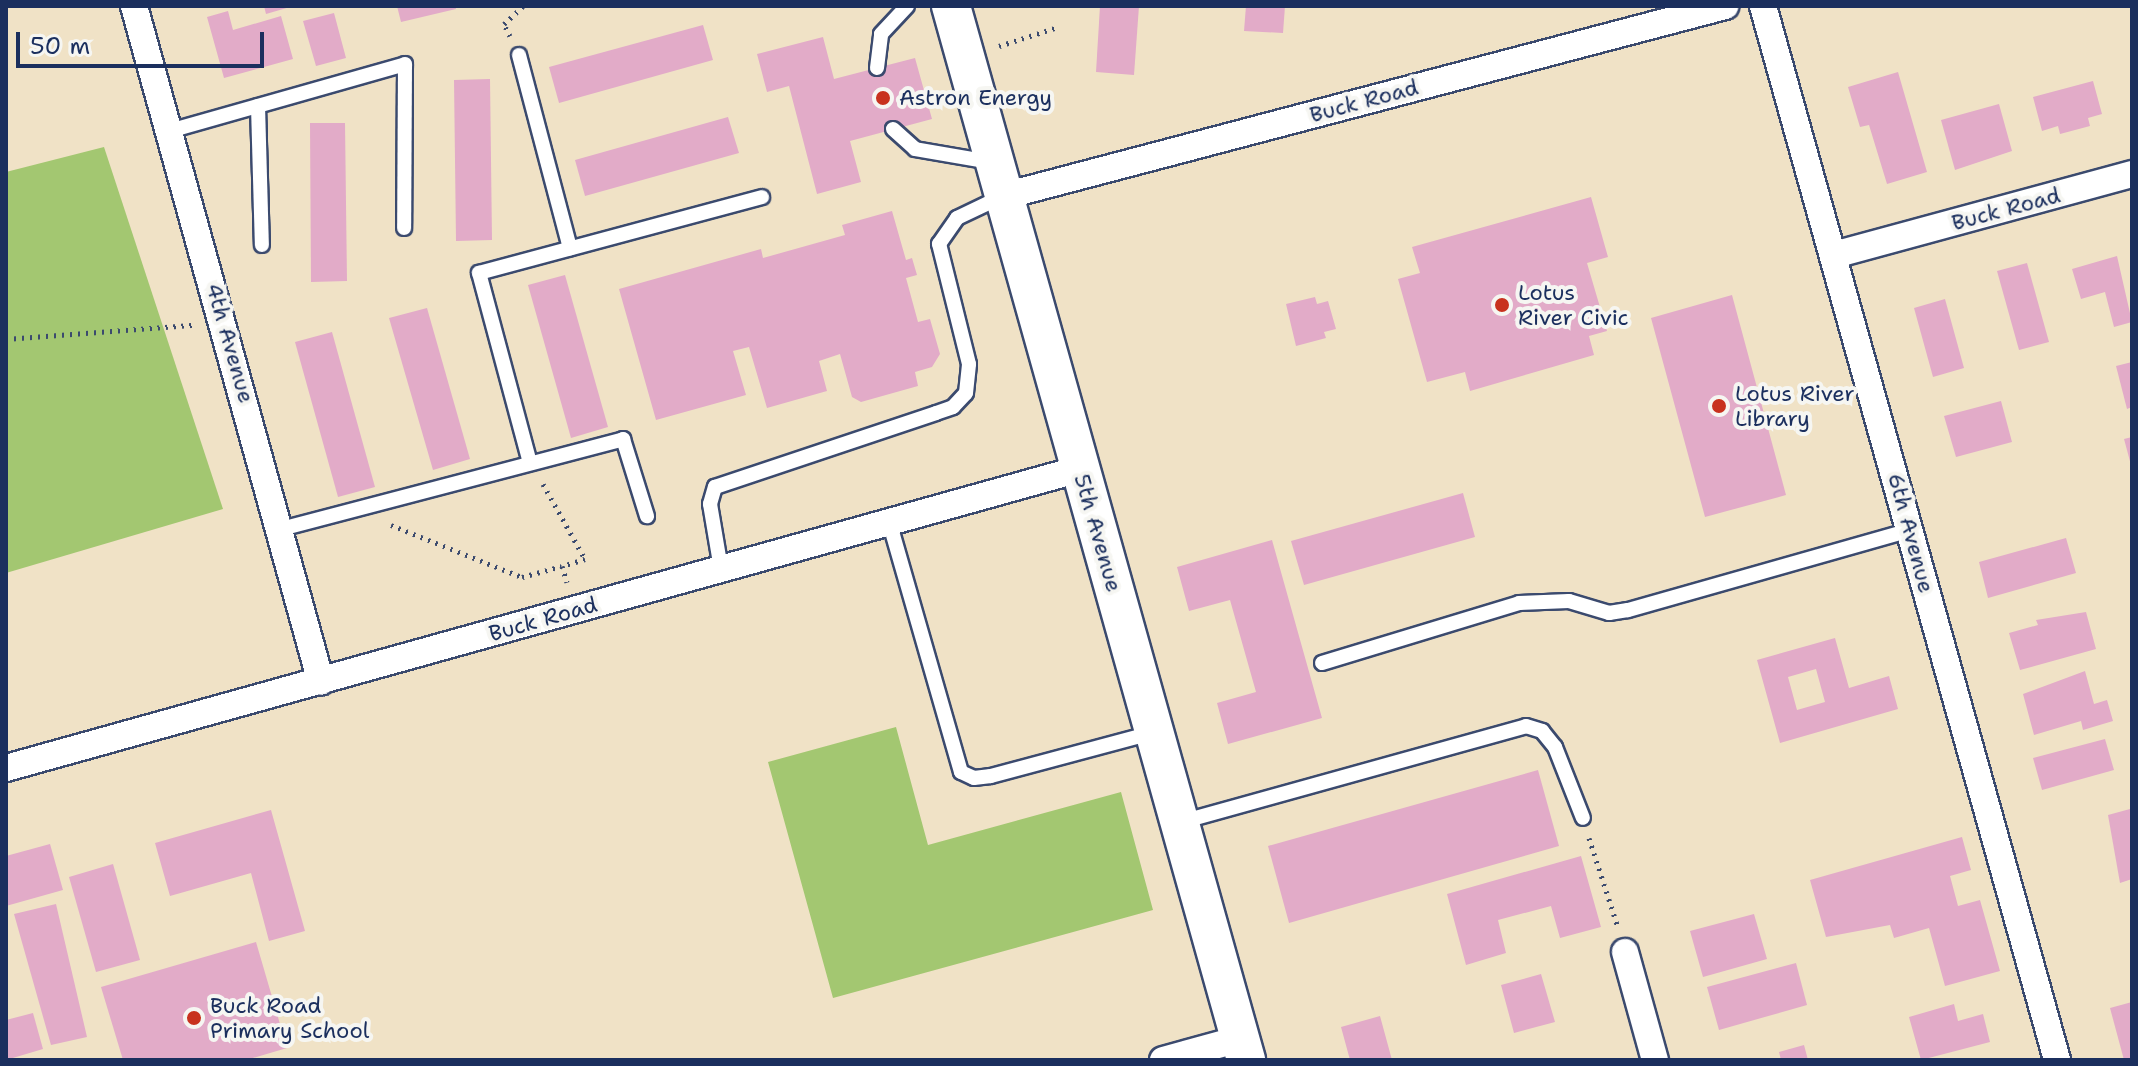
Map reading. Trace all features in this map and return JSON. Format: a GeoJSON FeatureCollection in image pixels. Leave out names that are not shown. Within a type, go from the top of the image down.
{"type":"FeatureCollection","features":[{"type":"Feature","properties":{"kind":"main road","name":"5th Avenue"},"geometry":{"type":"LineString","coordinates":[[951,6],[1243,1050]]}},
{"type":"Feature","properties":{"kind":"street","name":"4th Avenue"},"geometry":{"type":"LineString","coordinates":[[134,6],[321,682]]}},
{"type":"Feature","properties":{"kind":"street","name":"Buck Road"},"geometry":{"type":"LineString","coordinates":[[999,179],[1725,6]]}},
{"type":"Feature","properties":{"kind":"street","name":"6th Avenue"},"geometry":{"type":"LineString","coordinates":[[1763,6],[2057,1060]]}},
{"type":"Feature","properties":{"kind":"street","name":"Buck Road"},"geometry":{"type":"LineString","coordinates":[[1834,255],[2132,174]]}},
{"type":"Feature","properties":{"kind":"street","name":"Buck Road"},"geometry":{"type":"LineString","coordinates":[[6,768],[1080,469]]}},
{"type":"Feature","properties":{"kind":"street"},"geometry":{"type":"LineString","coordinates":[[1625,952],[1655,1060]]}},
{"type":"Feature","properties":{"kind":"street"},"geometry":{"type":"LineString","coordinates":[[1163,1060],[1243,1050]]}},
{"type":"Feature","properties":{"kind":"lane"},"geometry":{"type":"LineString","coordinates":[[877,68],[881,34],[907,6]]}},
{"type":"Feature","properties":{"kind":"lane"},"geometry":{"type":"LineString","coordinates":[[519,55],[570,248]]}},
{"type":"Feature","properties":{"kind":"lane"},"geometry":{"type":"LineString","coordinates":[[169,131],[405,64],[404,228]]}},
{"type":"Feature","properties":{"kind":"lane"},"geometry":{"type":"LineString","coordinates":[[258,106],[262,245]]}},
{"type":"Feature","properties":{"kind":"lane"},"geometry":{"type":"LineString","coordinates":[[721,569],[710,504],[715,487],[953,407],[966,393],[969,364],[939,244],[957,218],[999,179],[915,149],[893,129]]}},
{"type":"Feature","properties":{"kind":"lane"},"geometry":{"type":"LineString","coordinates":[[530,463],[479,273],[762,197]]}},
{"type":"Feature","properties":{"kind":"lane"},"geometry":{"type":"LineString","coordinates":[[281,529],[623,439],[647,516]]}},
{"type":"Feature","properties":{"kind":"lane"},"geometry":{"type":"LineString","coordinates":[[889,521],[961,772],[974,778],[991,776],[1155,732]]}},
{"type":"Feature","properties":{"kind":"lane"},"geometry":{"type":"LineString","coordinates":[[1322,663],[1519,603],[1569,601],[1609,613],[1628,610],[1910,530]]}},
{"type":"Feature","properties":{"kind":"lane"},"geometry":{"type":"LineString","coordinates":[[1180,822],[1526,726],[1542,731],[1555,747],[1583,818]]}},
{"type":"Feature","properties":{"kind":"path"},"geometry":{"type":"LineString","coordinates":[[519,55],[504,24],[523,6]]}},
{"type":"Feature","properties":{"kind":"path"},"geometry":{"type":"LineString","coordinates":[[965,57],[1055,28]]}},
{"type":"Feature","properties":{"kind":"path"},"geometry":{"type":"LineString","coordinates":[[6,339],[145,325],[203,325]]}},
{"type":"Feature","properties":{"kind":"path"},"geometry":{"type":"LineString","coordinates":[[383,502],[389,524],[522,577],[585,559],[530,463]]}},
{"type":"Feature","properties":{"kind":"path"},"geometry":{"type":"LineString","coordinates":[[562,566],[574,610]]}},
{"type":"Feature","properties":{"kind":"path"},"geometry":{"type":"LineString","coordinates":[[1583,818],[1625,952]]}},
{"type":"Feature","properties":{"kind":"green space"},"geometry":{"type":"Polygon","coordinates":[[[104,147],[223,509],[6,573],[6,172],[104,147]]]}},
{"type":"Feature","properties":{"kind":"green space"},"geometry":{"type":"Polygon","coordinates":[[[896,727],[928,845],[1121,792],[1153,910],[833,998],[768,762],[896,727]]]}},
{"type":"Feature","properties":{"kind":"building"},"geometry":{"type":"Polygon","coordinates":[[[264,6],[290,6],[290,7],[266,14],[264,6]]]}},
{"type":"Feature","properties":{"kind":"building"},"geometry":{"type":"Polygon","coordinates":[[[397,6],[455,6],[456,9],[401,22],[397,6]]]}},
{"type":"Feature","properties":{"kind":"building"},"geometry":{"type":"Polygon","coordinates":[[[1100,6],[1139,6],[1134,75],[1096,72],[1100,6]]]}},
{"type":"Feature","properties":{"kind":"building"},"geometry":{"type":"Polygon","coordinates":[[[1246,6],[1285,6],[1283,33],[1244,31],[1246,6]]]}},
{"type":"Feature","properties":{"kind":"building"},"geometry":{"type":"Polygon","coordinates":[[[228,11],[233,30],[281,16],[293,59],[224,78],[207,17],[228,11]]]}},
{"type":"Feature","properties":{"kind":"building"},"geometry":{"type":"Polygon","coordinates":[[[334,13],[346,58],[316,66],[303,21],[334,13]]]}},
{"type":"Feature","properties":{"kind":"building"},"geometry":{"type":"Polygon","coordinates":[[[703,25],[713,60],[559,103],[549,67],[703,25]]]}},
{"type":"Feature","properties":{"kind":"building"},"geometry":{"type":"Polygon","coordinates":[[[823,37],[834,79],[915,58],[932,119],[850,141],[861,182],[817,194],[789,86],[767,92],[757,54],[823,37]]]}},
{"type":"Feature","properties":{"kind":"building"},"geometry":{"type":"Polygon","coordinates":[[[1898,72],[1927,172],[1887,184],[1869,125],[1860,127],[1848,87],[1898,72]]]}},
{"type":"Feature","properties":{"kind":"building"},"geometry":{"type":"Polygon","coordinates":[[[490,79],[492,240],[456,241],[454,80],[490,79]]]}},
{"type":"Feature","properties":{"kind":"building"},"geometry":{"type":"Polygon","coordinates":[[[2093,81],[2102,114],[2088,118],[2090,126],[2060,134],[2058,126],[2042,131],[2033,97],[2093,81]]]}},
{"type":"Feature","properties":{"kind":"building"},"geometry":{"type":"Polygon","coordinates":[[[1999,104],[2012,151],[1955,170],[1941,120],[1999,104]]]}},
{"type":"Feature","properties":{"kind":"building"},"geometry":{"type":"Polygon","coordinates":[[[728,117],[739,153],[585,196],[575,160],[728,117]]]}},
{"type":"Feature","properties":{"kind":"building"},"geometry":{"type":"Polygon","coordinates":[[[310,123],[345,123],[347,281],[311,282],[310,123]]]}},
{"type":"Feature","properties":{"kind":"building","name":"Lotus River Civic"},"geometry":{"type":"Polygon","coordinates":[[[1591,197],[1608,257],[1587,263],[1607,331],[1589,336],[1594,355],[1470,391],[1465,372],[1427,382],[1398,279],[1420,273],[1412,247],[1591,197]]]}},
{"type":"Feature","properties":{"kind":"building"},"geometry":{"type":"Polygon","coordinates":[[[892,211],[906,260],[912,258],[917,275],[906,278],[918,322],[930,319],[940,354],[932,367],[915,372],[918,386],[861,402],[852,397],[840,354],[819,361],[827,391],[767,408],[749,347],[733,351],[746,395],[656,420],[619,289],[761,249],[763,258],[845,235],[842,225],[892,211]]]}},
{"type":"Feature","properties":{"kind":"building"},"geometry":{"type":"Polygon","coordinates":[[[2117,256],[2132,322],[2114,327],[2105,292],[2081,299],[2072,269],[2117,256]]]}},
{"type":"Feature","properties":{"kind":"building"},"geometry":{"type":"Polygon","coordinates":[[[2027,263],[2049,342],[2019,350],[1997,271],[2027,263]]]}},
{"type":"Feature","properties":{"kind":"building"},"geometry":{"type":"Polygon","coordinates":[[[565,275],[608,427],[571,438],[528,285],[565,275]]]}},
{"type":"Feature","properties":{"kind":"building","name":"Lotus River Library"},"geometry":{"type":"Polygon","coordinates":[[[1732,295],[1786,495],[1705,517],[1651,318],[1732,295]]]}},
{"type":"Feature","properties":{"kind":"building"},"geometry":{"type":"Polygon","coordinates":[[[1315,297],[1317,304],[1328,301],[1336,329],[1324,332],[1326,338],[1296,346],[1286,304],[1315,297]]]}},
{"type":"Feature","properties":{"kind":"building"},"geometry":{"type":"Polygon","coordinates":[[[1945,299],[1964,368],[1933,377],[1914,308],[1945,299]]]}},
{"type":"Feature","properties":{"kind":"building"},"geometry":{"type":"Polygon","coordinates":[[[427,308],[470,459],[433,470],[389,318],[427,308]]]}},
{"type":"Feature","properties":{"kind":"building"},"geometry":{"type":"Polygon","coordinates":[[[332,332],[375,487],[338,497],[295,342],[332,332]]]}},
{"type":"Feature","properties":{"kind":"building"},"geometry":{"type":"Polygon","coordinates":[[[2132,362],[2132,407],[2127,409],[2116,366],[2132,362]]]}},
{"type":"Feature","properties":{"kind":"building"},"geometry":{"type":"Polygon","coordinates":[[[2001,401],[2012,442],[1956,457],[1944,416],[2001,401]]]}},
{"type":"Feature","properties":{"kind":"building"},"geometry":{"type":"Polygon","coordinates":[[[2132,437],[2132,465],[2131,465],[2124,439],[2132,437]]]}},
{"type":"Feature","properties":{"kind":"building"},"geometry":{"type":"Polygon","coordinates":[[[1463,493],[1475,537],[1304,585],[1291,541],[1463,493]]]}},
{"type":"Feature","properties":{"kind":"building"},"geometry":{"type":"Polygon","coordinates":[[[2066,538],[2076,573],[1988,598],[1979,562],[2066,538]]]}},
{"type":"Feature","properties":{"kind":"building"},"geometry":{"type":"Polygon","coordinates":[[[1272,540],[1322,718],[1228,744],[1217,703],[1256,692],[1230,600],[1189,611],[1177,567],[1272,540]]]}},
{"type":"Feature","properties":{"kind":"building"},"geometry":{"type":"Polygon","coordinates":[[[2086,612],[2096,649],[2020,670],[2009,633],[2038,625],[2036,620],[2086,612]]]}},
{"type":"Feature","properties":{"kind":"building"},"geometry":{"type":"Polygon","coordinates":[[[1835,638],[1849,688],[1889,676],[1898,709],[1780,743],[1757,660],[1835,638]],[[1816,669],[1788,677],[1797,710],[1825,702],[1816,669]]]}},
{"type":"Feature","properties":{"kind":"building"},"geometry":{"type":"Polygon","coordinates":[[[2085,671],[2094,704],[2107,700],[2113,721],[2083,730],[2081,721],[2034,735],[2023,694],[2085,671]]]}},
{"type":"Feature","properties":{"kind":"building"},"geometry":{"type":"Polygon","coordinates":[[[2105,739],[2114,770],[2042,790],[2033,758],[2105,739]]]}},
{"type":"Feature","properties":{"kind":"building"},"geometry":{"type":"Polygon","coordinates":[[[1538,770],[1559,846],[1289,923],[1268,846],[1538,770]]]}},
{"type":"Feature","properties":{"kind":"building"},"geometry":{"type":"Polygon","coordinates":[[[2130,809],[2132,879],[2120,883],[2108,815],[2130,809]]]}},
{"type":"Feature","properties":{"kind":"building"},"geometry":{"type":"Polygon","coordinates":[[[271,810],[305,931],[269,941],[251,873],[170,896],[155,843],[271,810]]]}},
{"type":"Feature","properties":{"kind":"building"},"geometry":{"type":"Polygon","coordinates":[[[1962,837],[1971,870],[1950,876],[1958,906],[1980,900],[2000,971],[1945,986],[1929,928],[1894,938],[1890,925],[1826,937],[1810,880],[1962,837]]]}},
{"type":"Feature","properties":{"kind":"building"},"geometry":{"type":"Polygon","coordinates":[[[50,844],[63,890],[6,906],[6,856],[50,844]]]}},
{"type":"Feature","properties":{"kind":"building"},"geometry":{"type":"Polygon","coordinates":[[[1581,856],[1601,927],[1560,938],[1551,906],[1498,920],[1506,953],[1466,965],[1447,894],[1581,856]]]}},
{"type":"Feature","properties":{"kind":"building"},"geometry":{"type":"Polygon","coordinates":[[[113,864],[140,960],[96,972],[69,877],[113,864]]]}},
{"type":"Feature","properties":{"kind":"building"},"geometry":{"type":"Polygon","coordinates":[[[56,904],[87,1037],[51,1045],[14,914],[56,904]]]}},
{"type":"Feature","properties":{"kind":"building"},"geometry":{"type":"Polygon","coordinates":[[[1754,914],[1767,959],[1703,977],[1690,931],[1754,914]]]}},
{"type":"Feature","properties":{"kind":"building","name":"Buck Road Primary School"},"geometry":{"type":"Polygon","coordinates":[[[256,942],[287,1048],[246,1060],[123,1060],[101,987],[256,942]]]}},
{"type":"Feature","properties":{"kind":"building"},"geometry":{"type":"Polygon","coordinates":[[[1796,963],[1807,1005],[1719,1030],[1707,987],[1796,963]]]}},
{"type":"Feature","properties":{"kind":"building"},"geometry":{"type":"Polygon","coordinates":[[[1541,974],[1555,1022],[1514,1033],[1501,985],[1541,974]]]}},
{"type":"Feature","properties":{"kind":"building"},"geometry":{"type":"Polygon","coordinates":[[[2132,1002],[2132,1060],[2124,1060],[2110,1008],[2132,1002]]]}},
{"type":"Feature","properties":{"kind":"building"},"geometry":{"type":"Polygon","coordinates":[[[1954,1004],[1958,1021],[1983,1014],[1990,1042],[1921,1060],[1909,1017],[1954,1004]]]}},
{"type":"Feature","properties":{"kind":"building"},"geometry":{"type":"Polygon","coordinates":[[[33,1013],[43,1049],[6,1060],[6,1020],[33,1013]]]}},
{"type":"Feature","properties":{"kind":"building"},"geometry":{"type":"Polygon","coordinates":[[[1380,1016],[1392,1060],[1350,1060],[1341,1027],[1380,1016]]]}},
{"type":"Feature","properties":{"kind":"building"},"geometry":{"type":"Polygon","coordinates":[[[1804,1045],[1808,1060],[1781,1060],[1779,1052],[1804,1045]]]}},
{"type":"Feature","properties":{"kind":"place","name":"Astron Energy"},"geometry":{"type":"Point","coordinates":[883,98]}},
{"type":"Feature","properties":{"kind":"place","name":"Lotus River Civic"},"geometry":{"type":"Point","coordinates":[1502,305]}},
{"type":"Feature","properties":{"kind":"place","name":"Lotus River Library"},"geometry":{"type":"Point","coordinates":[1719,406]}},
{"type":"Feature","properties":{"kind":"place","name":"Buck Road Primary School"},"geometry":{"type":"Point","coordinates":[194,1018]}}]}
